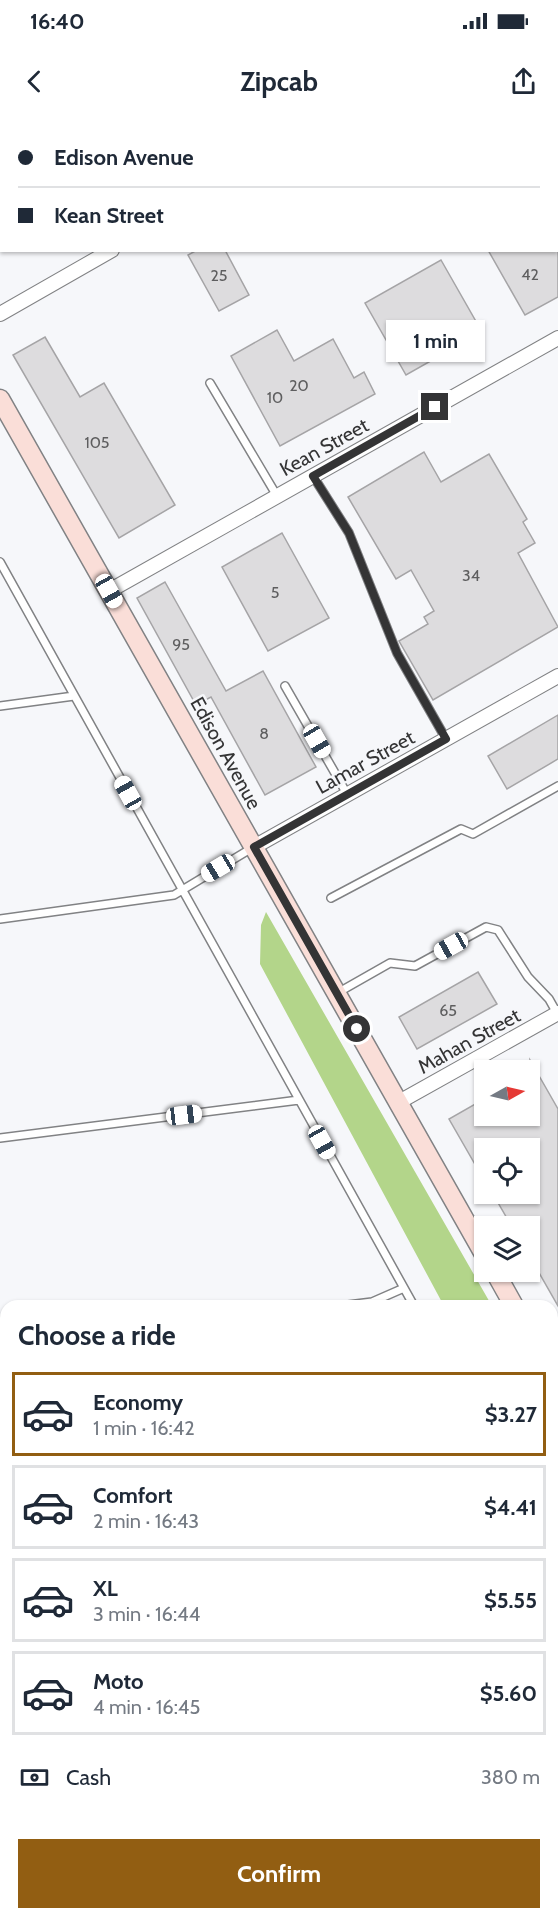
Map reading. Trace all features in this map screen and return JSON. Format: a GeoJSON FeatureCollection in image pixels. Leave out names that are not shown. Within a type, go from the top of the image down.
{"type":"FeatureCollection","features":[{"type":"Feature","properties":{"kind":"street"},"geometry":{"type":"LineString","coordinates":[[0,314],[108,252]]}},
{"type":"Feature","properties":{"kind":"street","name":"Kean Street"},"geometry":{"type":"LineString","coordinates":[[109,591],[558,338]]}},
{"type":"Feature","properties":{"kind":"street","name":"Edison Avenue"},"geometry":{"type":"LineString","coordinates":[[0,399],[474,1236]]}},
{"type":"Feature","properties":{"kind":"street","name":"Lamar Street"},"geometry":{"type":"LineString","coordinates":[[254,847],[558,676]]}},
{"type":"Feature","properties":{"kind":"street","name":"Mahan Street"},"geometry":{"type":"LineString","coordinates":[[399,1102],[558,1014]]}},
{"type":"Feature","properties":{"kind":"street"},"geometry":{"type":"LineString","coordinates":[[501,1282],[511,1300]]}},
{"type":"Feature","properties":{"kind":"lane"},"geometry":{"type":"LineString","coordinates":[[210,383],[277,496]]}},
{"type":"Feature","properties":{"kind":"lane"},"geometry":{"type":"LineString","coordinates":[[313,476],[349,533],[397,653],[446,739]]}},
{"type":"Feature","properties":{"kind":"lane"},"geometry":{"type":"LineString","coordinates":[[0,562],[411,1300]]}},
{"type":"Feature","properties":{"kind":"lane"},"geometry":{"type":"LineString","coordinates":[[285,686],[347,794]]}},
{"type":"Feature","properties":{"kind":"lane"},"geometry":{"type":"LineString","coordinates":[[0,706],[74,696]]}},
{"type":"Feature","properties":{"kind":"lane"},"geometry":{"type":"LineString","coordinates":[[331,898],[460,829],[473,834],[558,786]]}},
{"type":"Feature","properties":{"kind":"lane"},"geometry":{"type":"LineString","coordinates":[[0,919],[174,895],[254,847]]}},
{"type":"Feature","properties":{"kind":"lane"},"geometry":{"type":"LineString","coordinates":[[336,993],[390,963],[416,966],[486,927],[498,930],[528,977],[549,999],[558,1014]]}},
{"type":"Feature","properties":{"kind":"lane"},"geometry":{"type":"LineString","coordinates":[[0,1138],[299,1100]]}},
{"type":"Feature","properties":{"kind":"lane"},"geometry":{"type":"LineString","coordinates":[[377,1300],[404,1288]]}},
{"type":"Feature","properties":{"kind":"green space"},"geometry":{"type":"Polygon","coordinates":[[[266,912],[474,1275],[474,1282],[478,1282],[489,1300],[441,1300],[260,964],[261,925],[266,912]]]}},
{"type":"Feature","properties":{"kind":"building"},"geometry":{"type":"Polygon","coordinates":[[[193,252],[226,252],[249,295],[219,311],[188,255],[193,252]]]}},
{"type":"Feature","properties":{"kind":"building"},"geometry":{"type":"Polygon","coordinates":[[[489,252],[558,252],[558,297],[525,315],[489,252]]]}},
{"type":"Feature","properties":{"kind":"building"},"geometry":{"type":"Polygon","coordinates":[[[441,260],[482,332],[406,375],[365,303],[441,260]]]}},
{"type":"Feature","properties":{"kind":"building"},"geometry":{"type":"Polygon","coordinates":[[[277,330],[294,361],[333,339],[354,378],[364,372],[375,394],[280,446],[231,356],[277,330]]]}},
{"type":"Feature","properties":{"kind":"building"},"geometry":{"type":"Polygon","coordinates":[[[45,337],[80,397],[104,383],[175,505],[119,538],[13,355],[45,337]]]}},
{"type":"Feature","properties":{"kind":"building"},"geometry":{"type":"Polygon","coordinates":[[[424,452],[441,482],[489,454],[527,519],[523,522],[535,543],[518,553],[558,627],[433,700],[399,641],[428,624],[424,617],[434,611],[411,570],[396,579],[348,497],[424,452]]]}},
{"type":"Feature","properties":{"kind":"building"},"geometry":{"type":"Polygon","coordinates":[[[282,533],[329,618],[268,651],[222,567],[282,533]]]}},
{"type":"Feature","properties":{"kind":"building"},"geometry":{"type":"Polygon","coordinates":[[[165,582],[226,691],[263,671],[316,767],[265,795],[211,697],[196,705],[137,598],[165,582]]]}},
{"type":"Feature","properties":{"kind":"building"},"geometry":{"type":"Polygon","coordinates":[[[558,715],[558,759],[507,789],[488,756],[558,715]]]}},
{"type":"Feature","properties":{"kind":"building"},"geometry":{"type":"Polygon","coordinates":[[[478,972],[497,1004],[417,1049],[399,1017],[478,972]]]}},
{"type":"Feature","properties":{"kind":"building"},"geometry":{"type":"Polygon","coordinates":[[[540,1078],[558,1109],[558,1300],[555,1300],[540,1274],[540,1216],[506,1216],[499,1204],[540,1204],[540,1138],[474,1138],[474,1163],[449,1119],[474,1105],[474,1126],[540,1126],[540,1078]]]}},
{"type":"Feature","properties":{"kind":"route"},"geometry":{"type":"LineString","coordinates":[[357,1029],[254,847],[446,739],[397,653],[349,533],[313,476],[435,407]]}}]}
